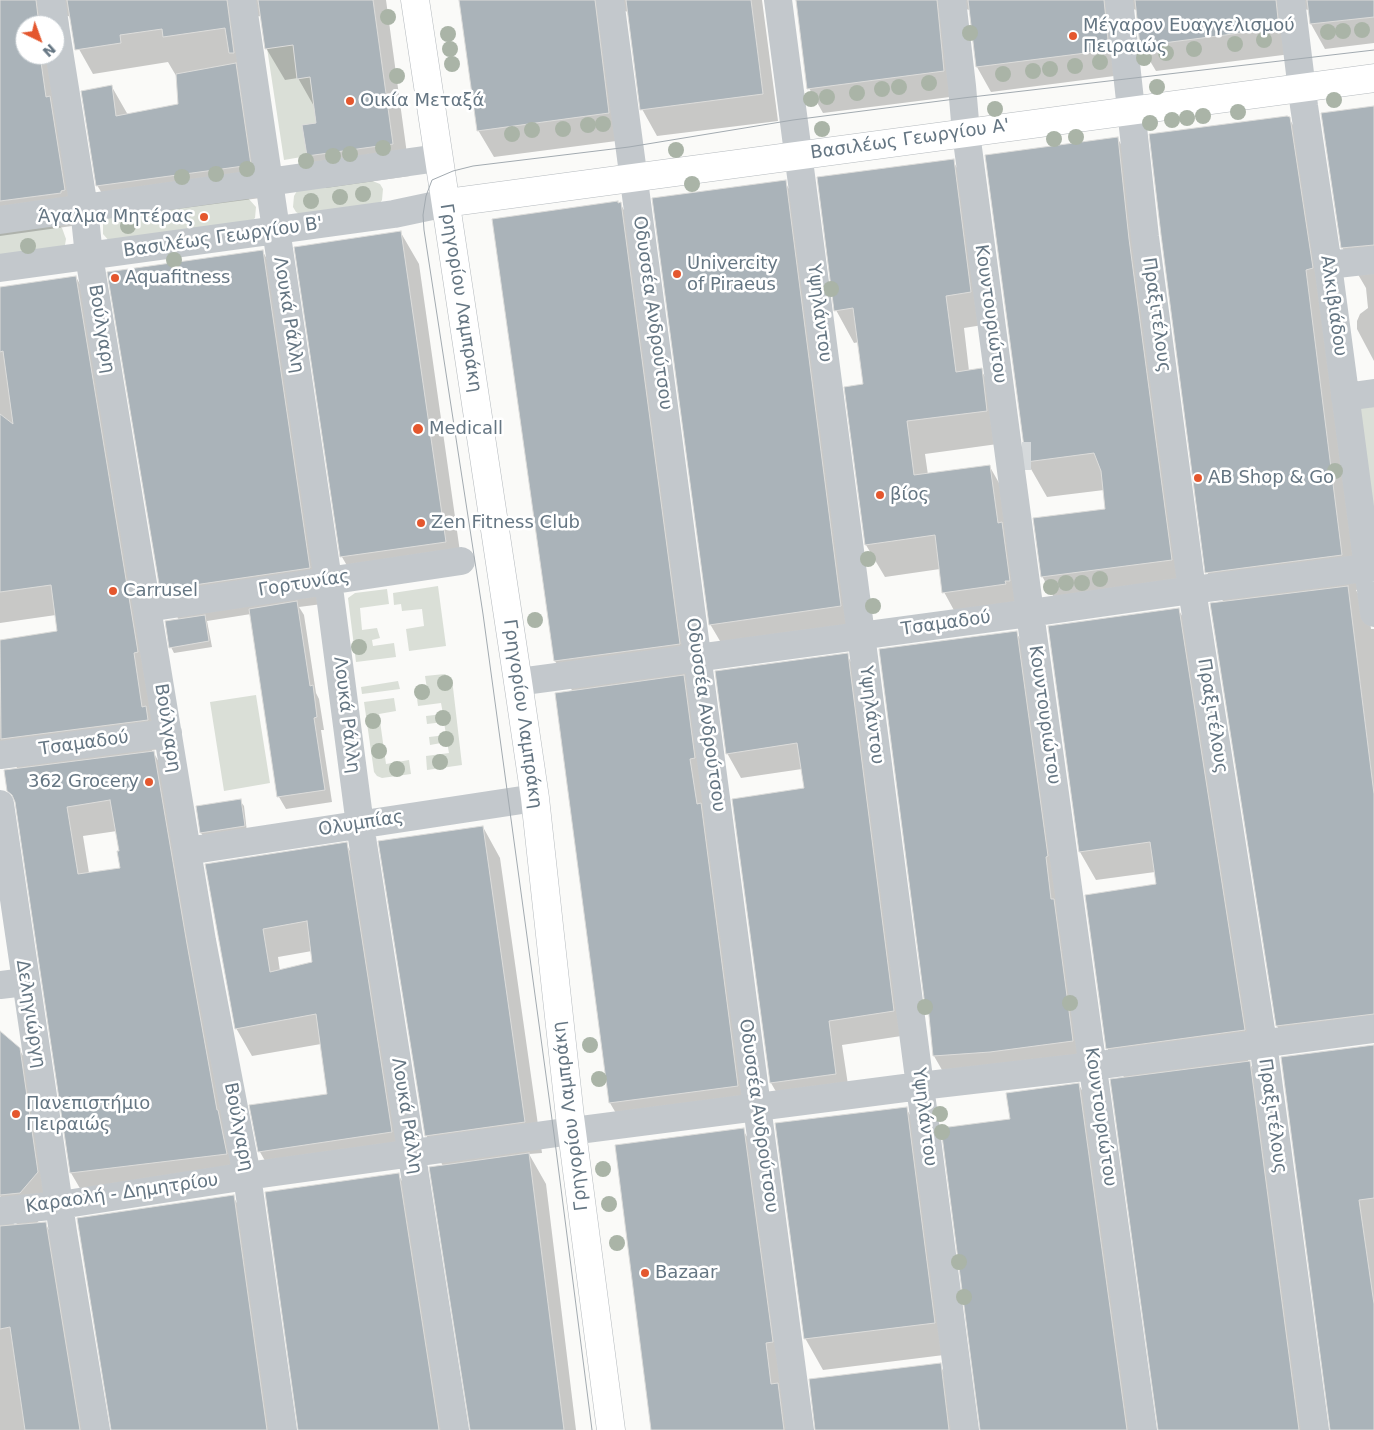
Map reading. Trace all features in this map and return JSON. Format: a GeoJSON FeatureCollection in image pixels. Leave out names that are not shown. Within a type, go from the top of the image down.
{"type":"FeatureCollection","features":[{"type":"Feature","properties":{"kind":"main road","name":"Γρηγορίου Λαμπράκη"},"geometry":{"type":"LineString","coordinates":[[415,0],[535,798],[572,1130],[611,1430]]}},
{"type":"Feature","properties":{"kind":"main road","name":"Βασιλέως Γεωργίου Α'"},"geometry":{"type":"LineString","coordinates":[[446,202],[1374,78]]}},
{"type":"Feature","properties":{"kind":"street","name":"Βούλγαρη"},"geometry":{"type":"LineString","coordinates":[[51,0],[53,15]]}},
{"type":"Feature","properties":{"kind":"street","name":"Λουκά Ράλλη"},"geometry":{"type":"LineString","coordinates":[[242,0],[328,580],[360,825],[455,1430]]}},
{"type":"Feature","properties":{"kind":"street","name":"Οδυσσέα Ανδρούτσου"},"geometry":{"type":"LineString","coordinates":[[610,0],[800,1430]]}},
{"type":"Feature","properties":{"kind":"street","name":"Υψηλάντου"},"geometry":{"type":"LineString","coordinates":[[778,0],[965,1430]]}},
{"type":"Feature","properties":{"kind":"street","name":"Κουντουριώτου"},"geometry":{"type":"LineString","coordinates":[[952,0],[966,133],[1015,458],[1030,613],[1143,1430]]}},
{"type":"Feature","properties":{"kind":"street","name":"Πραξιτέλους"},"geometry":{"type":"LineString","coordinates":[[1119,0],[1146,247],[1192,590],[1263,1043],[1315,1430]]}},
{"type":"Feature","properties":{"kind":"street","name":"Αλκιβιάδου"},"geometry":{"type":"LineString","coordinates":[[1291,0],[1345,397],[1371,567],[1374,613]]}},
{"type":"Feature","properties":{"kind":"street","name":"Βούλγαρη"},"geometry":{"type":"LineString","coordinates":[[61,65],[84,208],[89,256],[202,941],[247,1176],[283,1430]]}},
{"type":"Feature","properties":{"kind":"street"},"geometry":{"type":"LineString","coordinates":[[0,220],[438,158]]}},
{"type":"Feature","properties":{"kind":"street","name":"Βασιλέως Γεωργίου Β'"},"geometry":{"type":"LineString","coordinates":[[0,268],[394,214],[446,202]]}},
{"type":"Feature","properties":{"kind":"street"},"geometry":{"type":"LineString","coordinates":[[1328,266],[1374,260]]}},
{"type":"Feature","properties":{"kind":"street"},"geometry":{"type":"LineString","coordinates":[[1345,397],[1374,393]]}},
{"type":"Feature","properties":{"kind":"street","name":"Γορτυνίας"},"geometry":{"type":"LineString","coordinates":[[147,608],[461,561]]}},
{"type":"Feature","properties":{"kind":"street","name":"Τσαμαδού"},"geometry":{"type":"LineString","coordinates":[[518,682],[1371,567]]}},
{"type":"Feature","properties":{"kind":"street","name":"Τσαμαδού"},"geometry":{"type":"LineString","coordinates":[[0,755],[168,733]]}},
{"type":"Feature","properties":{"kind":"street","name":"Ολυμπίας"},"geometry":{"type":"LineString","coordinates":[[187,851],[535,798]]}},
{"type":"Feature","properties":{"kind":"street","name":"Δεληγιώργη"},"geometry":{"type":"LineString","coordinates":[[0,804],[13,983],[60,1205],[96,1430]]}},
{"type":"Feature","properties":{"kind":"street","name":"Καραολή - Δημητρίου"},"geometry":{"type":"LineString","coordinates":[[0,1211],[60,1205],[247,1176],[572,1130],[1093,1066],[1374,1029]]}},
{"type":"Feature","properties":{"kind":"shaded area"},"geometry":{"type":"Polygon","coordinates":[[[293,45],[297,79],[310,77],[316,123],[302,125],[307,156],[284,160],[267,48],[293,45]]]}},
{"type":"Feature","properties":{"kind":"shaded area"},"geometry":{"type":"Polygon","coordinates":[[[370,180],[380,184],[383,189],[382,200],[379,205],[301,215],[293,207],[294,196],[297,191],[370,180]]]}},
{"type":"Feature","properties":{"kind":"shaded area"},"geometry":{"type":"Polygon","coordinates":[[[248,198],[256,207],[255,218],[251,222],[110,242],[103,234],[103,223],[107,218],[248,198]]]}},
{"type":"Feature","properties":{"kind":"shaded area"},"geometry":{"type":"Polygon","coordinates":[[[58,225],[62,228],[66,239],[65,245],[61,249],[0,259],[0,231],[58,225]]]}},
{"type":"Feature","properties":{"kind":"shaded area"},"geometry":{"type":"Polygon","coordinates":[[[1374,401],[1374,536],[1353,404],[1374,401]]]}},
{"type":"Feature","properties":{"kind":"shaded area"},"geometry":{"type":"Polygon","coordinates":[[[438,586],[446,646],[409,651],[406,629],[424,626],[422,609],[402,611],[401,604],[394,605],[393,593],[438,586]]]}},
{"type":"Feature","properties":{"kind":"shaded area"},"geometry":{"type":"Polygon","coordinates":[[[387,589],[389,604],[360,608],[362,630],[377,628],[380,638],[372,640],[373,646],[394,643],[396,657],[356,662],[348,598],[355,593],[387,589]]]}},
{"type":"Feature","properties":{"kind":"shaded area"},"geometry":{"type":"Polygon","coordinates":[[[445,674],[452,679],[462,765],[427,770],[426,756],[449,753],[447,742],[430,745],[429,737],[446,735],[444,722],[427,724],[426,716],[443,714],[441,703],[418,706],[416,691],[427,689],[425,676],[445,674]]]}},
{"type":"Feature","properties":{"kind":"shaded area"},"geometry":{"type":"Polygon","coordinates":[[[398,681],[400,689],[362,694],[361,687],[398,681]]]}},
{"type":"Feature","properties":{"kind":"shaded area"},"geometry":{"type":"Polygon","coordinates":[[[256,695],[270,783],[224,791],[210,702],[256,695]]]}},
{"type":"Feature","properties":{"kind":"shaded area"},"geometry":{"type":"Polygon","coordinates":[[[394,698],[396,711],[379,714],[386,764],[409,760],[411,774],[382,778],[374,772],[364,702],[394,698]]]}},
{"type":"Feature","properties":{"kind":"building"},"geometry":{"type":"Polygon","coordinates":[[[0,0],[36,0],[38,15],[15,15],[15,65],[41,65],[46,97],[50,96],[65,190],[61,191],[61,193],[0,201],[0,0]]]}},
{"type":"Feature","properties":{"kind":"building"},"geometry":{"type":"Polygon","coordinates":[[[67,0],[227,0],[234,53],[229,53],[225,28],[163,37],[162,29],[120,35],[121,43],[75,50],[67,0]]]}},
{"type":"Feature","properties":{"kind":"building"},"geometry":{"type":"Polygon","coordinates":[[[258,0],[373,0],[393,144],[307,156],[302,125],[316,123],[310,77],[297,79],[293,45],[265,49],[258,0]]]}},
{"type":"Feature","properties":{"kind":"building"},"geometry":{"type":"Polygon","coordinates":[[[459,0],[595,0],[609,113],[477,131],[459,0]]]}},
{"type":"Feature","properties":{"kind":"building"},"geometry":{"type":"Polygon","coordinates":[[[626,0],[751,0],[763,94],[640,110],[626,0]]]}},
{"type":"Feature","properties":{"kind":"building"},"geometry":{"type":"Polygon","coordinates":[[[796,0],[937,0],[944,71],[807,89],[796,0]]]}},
{"type":"Feature","properties":{"kind":"building"},"geometry":{"type":"Polygon","coordinates":[[[968,0],[1104,0],[1109,50],[976,67],[968,0]]]}},
{"type":"Feature","properties":{"kind":"building"},"geometry":{"type":"Polygon","coordinates":[[[1135,0],[1276,0],[1279,28],[1140,46],[1135,0]]]}},
{"type":"Feature","properties":{"kind":"building"},"geometry":{"type":"Polygon","coordinates":[[[1307,0],[1374,0],[1374,17],[1310,24],[1307,0]]]}},
{"type":"Feature","properties":{"kind":"building"},"geometry":{"type":"Polygon","coordinates":[[[236,63],[251,165],[96,186],[81,91],[112,85],[116,116],[178,104],[176,74],[236,63]]]}},
{"type":"Feature","properties":{"kind":"building"},"geometry":{"type":"Polygon","coordinates":[[[1374,106],[1374,245],[1341,248],[1321,113],[1374,106]]]}},
{"type":"Feature","properties":{"kind":"building"},"geometry":{"type":"Polygon","coordinates":[[[1290,117],[1313,268],[1306,270],[1342,555],[1205,573],[1149,134],[1290,117]]]}},
{"type":"Feature","properties":{"kind":"building"},"geometry":{"type":"Polygon","coordinates":[[[1118,137],[1129,239],[1172,560],[1041,577],[1033,518],[1105,509],[1101,471],[1094,453],[1026,462],[985,155],[1118,137]]]}},
{"type":"Feature","properties":{"kind":"building"},"geometry":{"type":"Polygon","coordinates":[[[954,159],[971,292],[946,296],[956,372],[982,368],[987,411],[907,421],[914,475],[990,465],[998,523],[1002,522],[1010,581],[1005,581],[1006,584],[942,593],[935,535],[865,545],[844,387],[863,384],[853,308],[834,311],[817,177],[954,159]]]}},
{"type":"Feature","properties":{"kind":"building"},"geometry":{"type":"Polygon","coordinates":[[[786,180],[841,606],[709,625],[652,198],[786,180]]]}},
{"type":"Feature","properties":{"kind":"building"},"geometry":{"type":"Polygon","coordinates":[[[618,201],[618,203],[621,202],[680,644],[554,661],[492,219],[618,201]]]}},
{"type":"Feature","properties":{"kind":"building"},"geometry":{"type":"Polygon","coordinates":[[[401,231],[446,542],[340,557],[294,247],[401,231]]]}},
{"type":"Feature","properties":{"kind":"building"},"geometry":{"type":"Polygon","coordinates":[[[263,250],[310,568],[160,590],[107,272],[263,250]]]}},
{"type":"Feature","properties":{"kind":"building"},"geometry":{"type":"Polygon","coordinates":[[[76,276],[138,652],[134,653],[142,707],[146,706],[148,720],[1,739],[0,640],[57,631],[51,585],[0,592],[0,414],[13,424],[3,351],[0,352],[0,287],[76,276]]]}},
{"type":"Feature","properties":{"kind":"building"},"geometry":{"type":"Polygon","coordinates":[[[1348,586],[1374,794],[1374,1014],[1276,1026],[1210,603],[1348,586]]]}},
{"type":"Feature","properties":{"kind":"building"},"geometry":{"type":"Polygon","coordinates":[[[297,601],[310,686],[313,685],[317,717],[314,718],[325,790],[277,797],[249,609],[297,601]]]}},
{"type":"Feature","properties":{"kind":"building"},"geometry":{"type":"Polygon","coordinates":[[[1179,608],[1245,1030],[1106,1049],[1085,895],[1156,884],[1150,842],[1079,852],[1048,626],[1179,608]]]}},
{"type":"Feature","properties":{"kind":"building"},"geometry":{"type":"Polygon","coordinates":[[[205,615],[209,641],[169,648],[165,621],[205,615]]]}},
{"type":"Feature","properties":{"kind":"building"},"geometry":{"type":"Polygon","coordinates":[[[1017,631],[1048,856],[1046,857],[1051,899],[1054,899],[1073,1041],[990,1052],[933,1056],[928,1006],[925,1006],[879,649],[1017,631]]]}},
{"type":"Feature","properties":{"kind":"building"},"geometry":{"type":"Polygon","coordinates":[[[848,653],[894,1011],[829,1021],[836,1074],[770,1083],[732,799],[804,788],[797,743],[726,754],[715,671],[848,653]]]}},
{"type":"Feature","properties":{"kind":"building"},"geometry":{"type":"Polygon","coordinates":[[[684,675],[695,758],[690,759],[697,804],[701,803],[738,1086],[609,1103],[555,693],[684,675]]]}},
{"type":"Feature","properties":{"kind":"building"},"geometry":{"type":"Polygon","coordinates":[[[154,751],[217,1110],[227,1154],[70,1173],[15,802],[12,795],[7,791],[4,770],[154,751]],[[110,800],[67,807],[78,874],[120,868],[117,851],[119,851],[110,800]]]}},
{"type":"Feature","properties":{"kind":"building"},"geometry":{"type":"Polygon","coordinates":[[[241,799],[245,826],[200,833],[196,806],[241,799]]]}},
{"type":"Feature","properties":{"kind":"building"},"geometry":{"type":"Polygon","coordinates":[[[483,826],[525,1122],[425,1136],[378,841],[483,826]]]}},
{"type":"Feature","properties":{"kind":"building"},"geometry":{"type":"Polygon","coordinates":[[[347,842],[392,1132],[258,1152],[249,1105],[327,1094],[316,1014],[235,1029],[205,864],[347,842]],[[307,921],[263,929],[270,972],[312,962],[307,921]]]}},
{"type":"Feature","properties":{"kind":"building","name":"Πανεπιστήμιο Πειραιώς"},"geometry":{"type":"Polygon","coordinates":[[[0,1031],[20,1048],[38,1172],[20,1193],[0,1195],[0,1031]]]}},
{"type":"Feature","properties":{"kind":"building"},"geometry":{"type":"Polygon","coordinates":[[[1374,1045],[1374,1198],[1359,1200],[1374,1304],[1374,1430],[1330,1430],[1281,1057],[1374,1045]]]}},
{"type":"Feature","properties":{"kind":"building"},"geometry":{"type":"Polygon","coordinates":[[[1250,1061],[1299,1430],[1158,1430],[1110,1079],[1250,1061]]]}},
{"type":"Feature","properties":{"kind":"building"},"geometry":{"type":"Polygon","coordinates":[[[1079,1083],[1127,1430],[980,1430],[941,1128],[1010,1119],[1006,1093],[1079,1083]]]}},
{"type":"Feature","properties":{"kind":"building"},"geometry":{"type":"Polygon","coordinates":[[[907,1107],[935,1323],[804,1339],[775,1123],[907,1107]]]}},
{"type":"Feature","properties":{"kind":"building"},"geometry":{"type":"Polygon","coordinates":[[[744,1128],[773,1342],[766,1343],[771,1384],[778,1383],[784,1430],[651,1430],[615,1145],[744,1128]]]}},
{"type":"Feature","properties":{"kind":"building"},"geometry":{"type":"Polygon","coordinates":[[[529,1153],[564,1430],[470,1430],[429,1167],[529,1153]]]}},
{"type":"Feature","properties":{"kind":"building"},"geometry":{"type":"Polygon","coordinates":[[[399,1173],[439,1430],[298,1430],[265,1192],[399,1173]]]}},
{"type":"Feature","properties":{"kind":"building"},"geometry":{"type":"Polygon","coordinates":[[[234,1195],[267,1430],[111,1430],[77,1218],[234,1195]]]}},
{"type":"Feature","properties":{"kind":"building"},"geometry":{"type":"Polygon","coordinates":[[[46,1222],[80,1430],[25,1430],[10,1327],[0,1329],[0,1226],[46,1222]]]}},
{"type":"Feature","properties":{"kind":"building"},"geometry":{"type":"Polygon","coordinates":[[[941,1363],[949,1430],[815,1430],[809,1379],[941,1363]]]}},
{"type":"Feature","properties":{"kind":"tunnel"},"geometry":{"type":"LineString","coordinates":[[1022,456],[1031,456]]}},
{"type":"Feature","properties":{"kind":"tram line"},"geometry":{"type":"LineString","coordinates":[[592,1430],[554,1134],[483,614],[424,230],[423,215],[426,196],[432,180],[453,171],[473,166],[629,147],[793,120],[963,98],[1374,50]]}},
{"type":"Feature","properties":{"kind":"place","name":"Μέγαρον Ευαγγελισμού Πειραιώς"},"geometry":{"type":"Point","coordinates":[1073,36]}},
{"type":"Feature","properties":{"kind":"place","name":"Οικία Μεταξά"},"geometry":{"type":"Point","coordinates":[350,101]}},
{"type":"Feature","properties":{"kind":"place","name":"Άγαλμα Μητέρας"},"geometry":{"type":"Point","coordinates":[204,217]}},
{"type":"Feature","properties":{"kind":"place","name":"Univercity of Piraeus"},"geometry":{"type":"Point","coordinates":[677,274]}},
{"type":"Feature","properties":{"kind":"place","name":"Aquafitness"},"geometry":{"type":"Point","coordinates":[115,278]}},
{"type":"Feature","properties":{"kind":"place","name":"Medicall"},"geometry":{"type":"Point","coordinates":[418,429]}},
{"type":"Feature","properties":{"kind":"place","name":"AB Shop & Go"},"geometry":{"type":"Point","coordinates":[1198,478]}},
{"type":"Feature","properties":{"kind":"place","name":"βίος"},"geometry":{"type":"Point","coordinates":[880,495]}},
{"type":"Feature","properties":{"kind":"place","name":"Zen Fitness Club"},"geometry":{"type":"Point","coordinates":[421,523]}},
{"type":"Feature","properties":{"kind":"place","name":"Carrusel"},"geometry":{"type":"Point","coordinates":[113,591]}},
{"type":"Feature","properties":{"kind":"place","name":"362 Grocery"},"geometry":{"type":"Point","coordinates":[149,782]}},
{"type":"Feature","properties":{"kind":"place","name":"Πανεπιστήμιο Πειραιώς"},"geometry":{"type":"Point","coordinates":[16,1114]}},
{"type":"Feature","properties":{"kind":"place","name":"Bazaar"},"geometry":{"type":"Point","coordinates":[645,1273]}}]}
